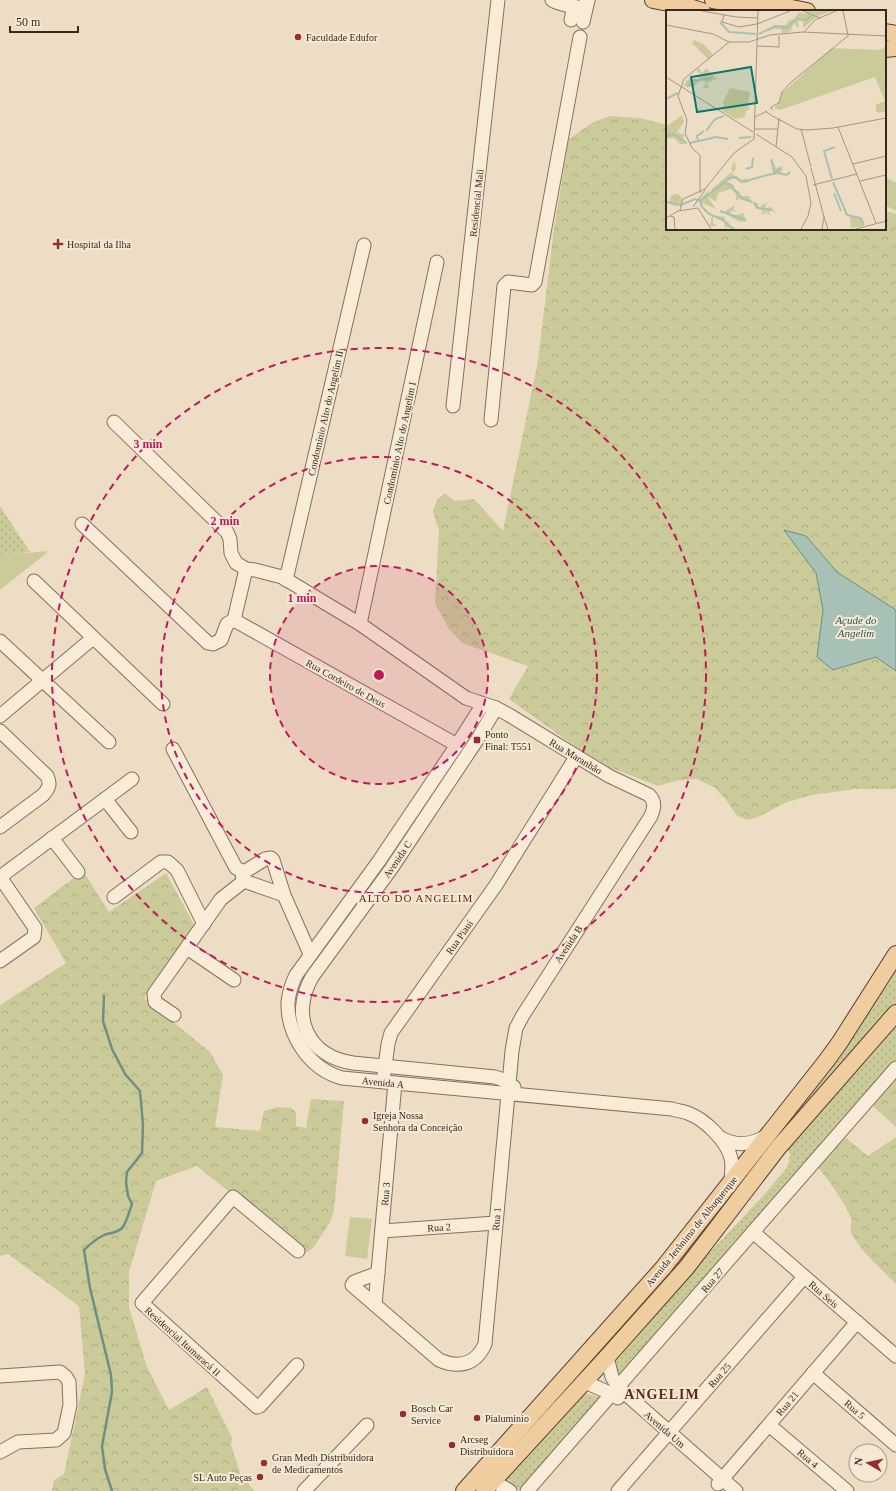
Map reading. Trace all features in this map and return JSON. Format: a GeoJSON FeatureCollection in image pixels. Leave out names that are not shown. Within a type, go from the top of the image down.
{"type":"FeatureCollection","features":[{"type":"Feature","properties":{"kind":"main road"},"geometry":{"type":"LineString","coordinates":[[652,0],[699,10]]}},
{"type":"Feature","properties":{"kind":"main road"},"geometry":{"type":"LineString","coordinates":[[713,0],[770,4],[802,10]]}},
{"type":"Feature","properties":{"kind":"main road"},"geometry":{"type":"LineString","coordinates":[[742,3],[770,10]]}},
{"type":"Feature","properties":{"kind":"main road"},"geometry":{"type":"LineString","coordinates":[[886,32],[896,34]]}},
{"type":"Feature","properties":{"kind":"main road"},"geometry":{"type":"LineString","coordinates":[[886,49],[896,48]]}},
{"type":"Feature","properties":{"kind":"main road","name":"Avenida Jerônimo de Albuquerque"},"geometry":{"type":"LineString","coordinates":[[464,1491],[663,1268],[770,1134],[840,1042],[894,957]]}},
{"type":"Feature","properties":{"kind":"main road","name":"Avenida Jerônimo de Albuquerque"},"geometry":{"type":"LineString","coordinates":[[489,1486],[585,1382],[698,1253],[778,1148],[896,1013]]}},
{"type":"Feature","properties":{"kind":"main road"},"geometry":{"type":"LineString","coordinates":[[585,1382],[582,1377],[585,1368],[648,1293],[663,1268]]}},
{"type":"Feature","properties":{"kind":"street","name":"Residencial Mali"},"geometry":{"type":"LineString","coordinates":[[453,406],[498,0]]}},
{"type":"Feature","properties":{"kind":"street"},"geometry":{"type":"LineString","coordinates":[[552,0],[556,3],[582,7],[588,0]]}},
{"type":"Feature","properties":{"kind":"street"},"geometry":{"type":"LineString","coordinates":[[574,6],[577,21],[588,0]]}},
{"type":"Feature","properties":{"kind":"street"},"geometry":{"type":"LineString","coordinates":[[491,420],[504,286],[508,282],[532,285],[535,282],[580,37]]}},
{"type":"Feature","properties":{"kind":"street","name":"Condomínio Alto do Angelim II"},"geometry":{"type":"LineString","coordinates":[[286,580],[364,245]]}},
{"type":"Feature","properties":{"kind":"street","name":"Condomínio Alto do Angelim I"},"geometry":{"type":"LineString","coordinates":[[360,624],[437,262]]}},
{"type":"Feature","properties":{"kind":"street"},"geometry":{"type":"LineString","coordinates":[[114,422],[227,532],[233,558],[236,563],[246,570],[255,570],[286,580],[360,624],[466,698],[496,708]]}},
{"type":"Feature","properties":{"kind":"street"},"geometry":{"type":"LineString","coordinates":[[82,524],[208,643],[213,644],[221,640],[226,624],[234,620],[246,570]]}},
{"type":"Feature","properties":{"kind":"street"},"geometry":{"type":"LineString","coordinates":[[34,581],[163,704]]}},
{"type":"Feature","properties":{"kind":"street","name":"Rua Cordeiro de Deus"},"geometry":{"type":"LineString","coordinates":[[234,620],[457,745]]}},
{"type":"Feature","properties":{"kind":"street"},"geometry":{"type":"LineString","coordinates":[[0,716],[93,638]]}},
{"type":"Feature","properties":{"kind":"street"},"geometry":{"type":"LineString","coordinates":[[0,641],[109,742]]}},
{"type":"Feature","properties":{"kind":"street","name":"Avenida C"},"geometry":{"type":"LineString","coordinates":[[288,1001],[296,975],[379,861],[483,704]]}},
{"type":"Feature","properties":{"kind":"street","name":"Avenida C"},"geometry":{"type":"LineString","coordinates":[[304,1023],[302,1006],[303,998],[312,976],[391,869],[477,740],[496,708]]}},
{"type":"Feature","properties":{"kind":"street","name":"Rua Maranhão"},"geometry":{"type":"LineString","coordinates":[[496,708],[609,776],[649,795],[654,804]]}},
{"type":"Feature","properties":{"kind":"street"},"geometry":{"type":"LineString","coordinates":[[0,731],[47,776],[50,782],[48,789],[43,795],[0,827]]}},
{"type":"Feature","properties":{"kind":"street"},"geometry":{"type":"LineString","coordinates":[[173,749],[236,868],[244,876],[284,895]]}},
{"type":"Feature","properties":{"kind":"street","name":"Rua Piauí"},"geometry":{"type":"LineString","coordinates":[[389,1082],[385,1067],[391,1033],[496,885],[576,757]]}},
{"type":"Feature","properties":{"kind":"street"},"geometry":{"type":"LineString","coordinates":[[0,961],[34,936],[35,928],[0,877],[132,779]]}},
{"type":"Feature","properties":{"kind":"street"},"geometry":{"type":"LineString","coordinates":[[105,799],[131,832]]}},
{"type":"Feature","properties":{"kind":"street","name":"Avenida B"},"geometry":{"type":"LineString","coordinates":[[508,1088],[513,1042],[519,1021],[651,816],[654,804]]}},
{"type":"Feature","properties":{"kind":"street"},"geometry":{"type":"LineString","coordinates":[[52,838],[78,872]]}},
{"type":"Feature","properties":{"kind":"street"},"geometry":{"type":"LineString","coordinates":[[174,1016],[155,1002],[154,994],[221,899],[244,876],[266,859],[271,858],[275,863],[284,895],[310,954]]}},
{"type":"Feature","properties":{"kind":"street"},"geometry":{"type":"LineString","coordinates":[[379,861],[391,869]]}},
{"type":"Feature","properties":{"kind":"street"},"geometry":{"type":"LineString","coordinates":[[114,898],[161,862],[168,862],[177,870],[204,924]]}},
{"type":"Feature","properties":{"kind":"street"},"geometry":{"type":"LineString","coordinates":[[187,948],[234,980]]}},
{"type":"Feature","properties":{"kind":"street","name":"Avenida A"},"geometry":{"type":"LineString","coordinates":[[288,1001],[292,1026],[302,1049],[313,1061],[327,1072],[334,1075],[342,1078],[389,1082],[508,1088]]}},
{"type":"Feature","properties":{"kind":"street","name":"Avenida A"},"geometry":{"type":"LineString","coordinates":[[304,1023],[314,1043],[328,1056],[342,1062],[495,1077],[508,1088],[525,1095],[683,1112],[695,1117],[728,1142],[742,1144],[757,1141],[770,1134]]}},
{"type":"Feature","properties":{"kind":"street","name":"Rua 27"},"geometry":{"type":"LineString","coordinates":[[528,1491],[896,1068]]}},
{"type":"Feature","properties":{"kind":"street","name":"Rua 3"},"geometry":{"type":"LineString","coordinates":[[375,1305],[382,1231],[389,1082]]}},
{"type":"Feature","properties":{"kind":"street","name":"Rua 1"},"geometry":{"type":"LineString","coordinates":[[375,1305],[439,1360],[457,1364],[469,1362],[479,1355],[485,1344],[508,1088]]}},
{"type":"Feature","properties":{"kind":"street","name":"Avenida A"},"geometry":{"type":"LineString","coordinates":[[721,1138],[726,1145],[731,1158],[731,1183]]}},
{"type":"Feature","properties":{"kind":"street","name":"Residencial Itamaracá II"},"geometry":{"type":"LineString","coordinates":[[297,1365],[260,1406],[257,1407],[142,1303],[233,1197],[298,1251]]}},
{"type":"Feature","properties":{"kind":"street","name":"Rua 2"},"geometry":{"type":"LineString","coordinates":[[382,1231],[496,1223]]}},
{"type":"Feature","properties":{"kind":"street","name":"Rua Seis"},"geometry":{"type":"LineString","coordinates":[[753,1232],[896,1356]]}},
{"type":"Feature","properties":{"kind":"street"},"geometry":{"type":"LineString","coordinates":[[375,1305],[352,1284],[378,1273]]}},
{"type":"Feature","properties":{"kind":"street","name":"Rua 25"},"geometry":{"type":"LineString","coordinates":[[618,1491],[804,1277]]}},
{"type":"Feature","properties":{"kind":"street","name":"Rua 21"},"geometry":{"type":"LineString","coordinates":[[722,1485],[769,1425],[857,1322]]}},
{"type":"Feature","properties":{"kind":"street","name":"Avenida Um"},"geometry":{"type":"LineString","coordinates":[[607,1357],[615,1390]]}},
{"type":"Feature","properties":{"kind":"street"},"geometry":{"type":"LineString","coordinates":[[0,1376],[60,1372],[69,1382],[70,1405],[64,1433],[56,1440],[18,1442],[0,1452]]}},
{"type":"Feature","properties":{"kind":"street","name":"Rua 5"},"geometry":{"type":"LineString","coordinates":[[814,1373],[896,1445]]}},
{"type":"Feature","properties":{"kind":"street","name":"Avenida Um"},"geometry":{"type":"LineString","coordinates":[[585,1382],[615,1390],[722,1485],[736,1491]]}},
{"type":"Feature","properties":{"kind":"street"},"geometry":{"type":"LineString","coordinates":[[304,1491],[367,1425]]}},
{"type":"Feature","properties":{"kind":"street","name":"Rua 4"},"geometry":{"type":"LineString","coordinates":[[769,1425],[847,1491]]}},
{"type":"Feature","properties":{"kind":"street"},"geometry":{"type":"LineString","coordinates":[[489,1486],[510,1491]]}},
{"type":"Feature","properties":{"kind":"green space"},"geometry":{"type":"Polygon","coordinates":[[[610,116],[640,118],[666,125],[666,230],[886,230],[886,211],[896,214],[896,789],[855,789],[812,795],[787,802],[758,817],[747,820],[737,816],[727,801],[714,787],[697,779],[679,780],[658,786],[609,767],[576,747],[509,699],[528,666],[462,643],[449,629],[435,603],[439,531],[433,511],[437,500],[445,493],[454,501],[474,499],[503,531],[538,361],[554,228],[569,139],[592,123],[610,116]]]}},
{"type":"Feature","properties":{"kind":"green space"},"geometry":{"type":"Polygon","coordinates":[[[886,178],[896,183],[896,211],[886,206],[886,178]]]}},
{"type":"Feature","properties":{"kind":"green space"},"geometry":{"type":"Polygon","coordinates":[[[0,506],[30,552],[0,555],[0,506]]]}},
{"type":"Feature","properties":{"kind":"green space"},"geometry":{"type":"Polygon","coordinates":[[[49,551],[0,590],[0,555],[49,551]]]}},
{"type":"Feature","properties":{"kind":"green space"},"geometry":{"type":"Polygon","coordinates":[[[83,871],[109,912],[166,873],[194,925],[144,998],[210,1052],[223,1075],[215,1127],[260,1131],[264,1111],[277,1107],[291,1108],[296,1112],[296,1126],[306,1128],[311,1099],[344,1101],[334,1211],[330,1222],[313,1248],[305,1253],[197,1166],[156,1181],[129,1272],[129,1307],[147,1367],[169,1410],[207,1387],[232,1438],[231,1445],[240,1473],[254,1491],[52,1491],[54,1480],[64,1474],[85,1374],[79,1306],[8,1254],[0,1256],[0,1005],[66,963],[34,908],[83,871]]]}},
{"type":"Feature","properties":{"kind":"green space"},"geometry":{"type":"Polygon","coordinates":[[[896,969],[896,1004],[782,1134],[782,1130],[842,1054],[896,969]]]}},
{"type":"Feature","properties":{"kind":"green space"},"geometry":{"type":"Polygon","coordinates":[[[896,1027],[896,1061],[768,1204],[620,1379],[614,1361],[680,1284],[762,1197],[786,1169],[790,1155],[788,1148],[896,1027]]]}},
{"type":"Feature","properties":{"kind":"green space"},"geometry":{"type":"Polygon","coordinates":[[[896,1076],[896,1127],[873,1106],[896,1076]]]}},
{"type":"Feature","properties":{"kind":"green space"},"geometry":{"type":"Polygon","coordinates":[[[896,1137],[896,1284],[861,1248],[851,1231],[851,1218],[845,1205],[817,1166],[846,1138],[868,1156],[896,1137]]]}},
{"type":"Feature","properties":{"kind":"green space"},"geometry":{"type":"Polygon","coordinates":[[[350,1217],[372,1219],[367,1259],[345,1256],[350,1217]]]}},
{"type":"Feature","properties":{"kind":"green space"},"geometry":{"type":"Polygon","coordinates":[[[583,1393],[604,1398],[521,1491],[504,1481],[583,1393]]]}},
{"type":"Feature","properties":{"kind":"water","name":"Açude do Angelim"},"geometry":{"type":"Polygon","coordinates":[[[784,530],[806,536],[837,572],[896,610],[896,671],[876,657],[833,670],[817,657],[823,610],[816,573],[784,530]]]}},
{"type":"Feature","properties":{"kind":"waterway"},"geometry":{"type":"LineString","coordinates":[[104,996],[103,1021],[112,1049],[125,1074],[140,1091],[143,1125],[142,1153],[127,1172],[126,1182],[128,1196],[132,1204],[125,1223],[120,1230],[104,1235],[84,1250],[90,1288],[111,1375],[112,1392],[102,1446],[105,1469],[112,1491]]}},
{"type":"Feature","properties":{"kind":"place","name":"Faculdade Edufor"},"geometry":{"type":"Point","coordinates":[298,37]}},
{"type":"Feature","properties":{"kind":"place","name":"Hospital da Ilha"},"geometry":{"type":"Point","coordinates":[58,244]}},
{"type":"Feature","properties":{"kind":"place","name":"Ponto Final: T551"},"geometry":{"type":"Point","coordinates":[477,740]}},
{"type":"Feature","properties":{"kind":"place","name":"Igreja Nossa Senhora da Conceição"},"geometry":{"type":"Point","coordinates":[365,1121]}},
{"type":"Feature","properties":{"kind":"place","name":"Bosch Car Service"},"geometry":{"type":"Point","coordinates":[403,1414]}},
{"type":"Feature","properties":{"kind":"place","name":"Pialuminio"},"geometry":{"type":"Point","coordinates":[477,1418]}},
{"type":"Feature","properties":{"kind":"place","name":"Arcseg Distribuidora"},"geometry":{"type":"Point","coordinates":[452,1445]}},
{"type":"Feature","properties":{"kind":"place","name":"Gran Medh Distribuidora de Medicamentos"},"geometry":{"type":"Point","coordinates":[264,1463]}},
{"type":"Feature","properties":{"kind":"place","name":"SL Auto Peças"},"geometry":{"type":"Point","coordinates":[260,1477]}},
{"type":"Feature","properties":{"kind":"district","name":"ALTO DO ANGELIM"},"geometry":{"type":"Point","coordinates":[416,898]}},
{"type":"Feature","properties":{"kind":"district","name":"ANGELIM"},"geometry":{"type":"Point","coordinates":[662,1394]}}]}
